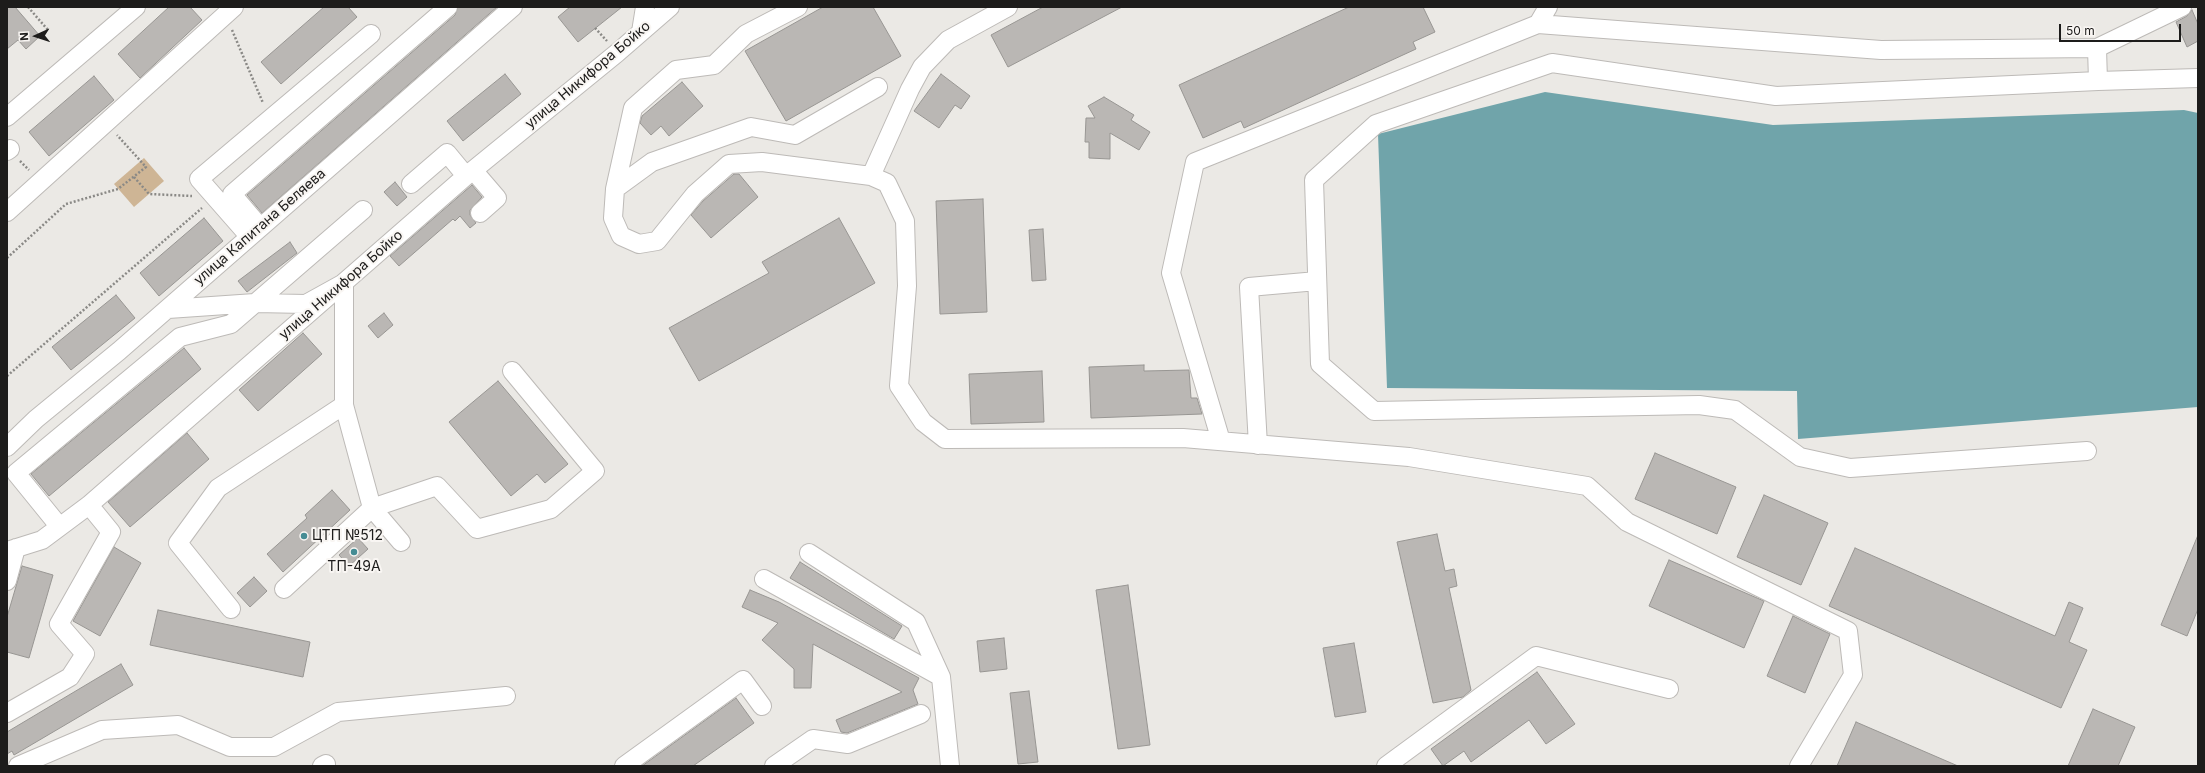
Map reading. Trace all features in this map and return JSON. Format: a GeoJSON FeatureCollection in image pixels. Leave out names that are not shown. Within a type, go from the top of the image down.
{"type":"FeatureCollection","features":[{"type":"Feature","properties":{"kind":"street"},"geometry":{"type":"LineString","coordinates":[[7,118],[136,7]]}},
{"type":"Feature","properties":{"kind":"street"},"geometry":{"type":"LineString","coordinates":[[255,231],[232,194],[448,7]]}},
{"type":"Feature","properties":{"kind":"street","name":"улица Капитана Беляева"},"geometry":{"type":"LineString","coordinates":[[7,448],[36,419],[168,309],[255,231],[513,7]]}},
{"type":"Feature","properties":{"kind":"street"},"geometry":{"type":"LineString","coordinates":[[641,32],[645,7]]}},
{"type":"Feature","properties":{"kind":"street","name":"улица Никифора Бойко"},"geometry":{"type":"LineString","coordinates":[[12,550],[42,540],[89,505],[469,173],[670,7]]}},
{"type":"Feature","properties":{"kind":"street"},"geometry":{"type":"LineString","coordinates":[[798,7],[746,34],[714,65],[676,70],[633,108],[616,190],[613,218],[621,236],[639,244],[656,241],[695,194],[729,164],[762,162],[871,176],[887,183],[906,220],[907,286],[899,386],[922,422],[945,439],[1183,438],[1409,457],[1587,486],[1627,522],[1848,631],[1853,675],[1799,766]]}},
{"type":"Feature","properties":{"kind":"street"},"geometry":{"type":"LineString","coordinates":[[871,176],[910,89],[922,67],[948,40],[1008,7]]}},
{"type":"Feature","properties":{"kind":"street"},"geometry":{"type":"LineString","coordinates":[[1538,24],[1548,7]]}},
{"type":"Feature","properties":{"kind":"street"},"geometry":{"type":"LineString","coordinates":[[1221,442],[1171,273],[1195,162],[1538,24],[1881,50],[2097,48],[2182,7]]}},
{"type":"Feature","properties":{"kind":"street"},"geometry":{"type":"LineString","coordinates":[[7,212],[230,11]]}},
{"type":"Feature","properties":{"kind":"street"},"geometry":{"type":"LineString","coordinates":[[255,231],[214,197],[199,180],[371,34]]}},
{"type":"Feature","properties":{"kind":"street"},"geometry":{"type":"LineString","coordinates":[[2097,48],[2098,81]]}},
{"type":"Feature","properties":{"kind":"street"},"geometry":{"type":"LineString","coordinates":[[2087,451],[1850,468],[1800,457],[1735,410],[1699,405],[1374,411],[1320,364],[1314,180],[1376,124],[1552,63],[1776,96],[2098,81],[2198,78]]}},
{"type":"Feature","properties":{"kind":"street"},"geometry":{"type":"LineString","coordinates":[[616,190],[652,162],[751,127],[795,135],[878,87]]}},
{"type":"Feature","properties":{"kind":"street"},"geometry":{"type":"LineString","coordinates":[[410,184],[447,153],[497,198],[480,213]]}},
{"type":"Feature","properties":{"kind":"street"},"geometry":{"type":"LineString","coordinates":[[59,526],[16,474],[180,337],[231,324],[363,210]]}},
{"type":"Feature","properties":{"kind":"street"},"geometry":{"type":"LineString","coordinates":[[1258,445],[1249,286],[1317,281]]}},
{"type":"Feature","properties":{"kind":"street"},"geometry":{"type":"LineString","coordinates":[[168,309],[255,303],[306,304],[344,283],[344,405],[372,508],[401,542]]}},
{"type":"Feature","properties":{"kind":"street"},"geometry":{"type":"LineString","coordinates":[[284,590],[372,508],[438,486],[477,529],[551,509],[595,471],[512,371]]}},
{"type":"Feature","properties":{"kind":"street"},"geometry":{"type":"LineString","coordinates":[[231,609],[178,543],[218,488],[344,405]]}},
{"type":"Feature","properties":{"kind":"street"},"geometry":{"type":"LineString","coordinates":[[7,713],[70,677],[85,654],[59,624],[111,532],[89,505]]}},
{"type":"Feature","properties":{"kind":"street"},"geometry":{"type":"LineString","coordinates":[[7,581],[12,550]]}},
{"type":"Feature","properties":{"kind":"street"},"geometry":{"type":"LineString","coordinates":[[809,553],[916,622],[941,677],[950,766]]}},
{"type":"Feature","properties":{"kind":"street"},"geometry":{"type":"LineString","coordinates":[[764,579],[941,677]]}},
{"type":"Feature","properties":{"kind":"street"},"geometry":{"type":"LineString","coordinates":[[1386,766],[1536,656],[1669,690]]}},
{"type":"Feature","properties":{"kind":"street"},"geometry":{"type":"LineString","coordinates":[[624,766],[743,680],[762,706]]}},
{"type":"Feature","properties":{"kind":"street"},"geometry":{"type":"LineString","coordinates":[[18,766],[102,730],[178,725],[230,747],[274,747],[338,712],[506,696]]}},
{"type":"Feature","properties":{"kind":"street"},"geometry":{"type":"LineString","coordinates":[[774,766],[812,739],[848,744],[921,714]]}},
{"type":"Feature","properties":{"kind":"path"},"geometry":{"type":"LineString","coordinates":[[28,7],[48,30]]}},
{"type":"Feature","properties":{"kind":"path"},"geometry":{"type":"LineString","coordinates":[[230,11],[270,120]]}},
{"type":"Feature","properties":{"kind":"path"},"geometry":{"type":"LineString","coordinates":[[7,258],[66,204],[118,189],[146,167],[106,122]]}},
{"type":"Feature","properties":{"kind":"path"},"geometry":{"type":"LineString","coordinates":[[8,150],[40,183]]}},
{"type":"Feature","properties":{"kind":"path"},"geometry":{"type":"LineString","coordinates":[[134,177],[149,194],[214,197]]}},
{"type":"Feature","properties":{"kind":"path"},"geometry":{"type":"LineString","coordinates":[[7,376],[214,197]]}},
{"type":"Feature","properties":{"kind":"shaded area"},"geometry":{"type":"Polygon","coordinates":[[[144,158],[164,181],[134,207],[114,184],[144,158]]]}},
{"type":"Feature","properties":{"kind":"water"},"geometry":{"type":"Polygon","coordinates":[[[1545,92],[1773,125],[2184,110],[2198,113],[2198,407],[1798,439],[1797,391],[1387,388],[1378,134],[1545,92]]]}},
{"type":"Feature","properties":{"kind":"building"},"geometry":{"type":"Polygon","coordinates":[[[7,7],[15,7],[40,36],[26,49],[18,40],[7,49],[7,7]]]}},
{"type":"Feature","properties":{"kind":"building"},"geometry":{"type":"Polygon","coordinates":[[[169,7],[190,7],[202,20],[140,78],[118,54],[169,7]]]}},
{"type":"Feature","properties":{"kind":"building"},"geometry":{"type":"Polygon","coordinates":[[[324,7],[348,7],[357,17],[281,84],[261,62],[324,7]]]}},
{"type":"Feature","properties":{"kind":"building"},"geometry":{"type":"Polygon","coordinates":[[[458,7],[497,7],[262,213],[247,195],[455,15],[458,7]]]}},
{"type":"Feature","properties":{"kind":"building"},"geometry":{"type":"Polygon","coordinates":[[[570,7],[622,7],[578,42],[558,17],[570,7]]]}},
{"type":"Feature","properties":{"kind":"building"},"geometry":{"type":"Polygon","coordinates":[[[823,7],[873,7],[901,56],[786,121],[745,51],[823,7]]]}},
{"type":"Feature","properties":{"kind":"building"},"geometry":{"type":"Polygon","coordinates":[[[1043,7],[1122,7],[1008,67],[991,35],[1043,7]]]}},
{"type":"Feature","properties":{"kind":"building"},"geometry":{"type":"Polygon","coordinates":[[[1349,7],[1423,7],[1435,32],[1413,42],[1416,49],[1244,128],[1241,121],[1203,138],[1179,85],[1349,7]]]}},
{"type":"Feature","properties":{"kind":"building"},"geometry":{"type":"Polygon","coordinates":[[[2192,10],[2198,24],[2198,41],[2187,47],[2176,22],[2187,16],[2192,10]]]}},
{"type":"Feature","properties":{"kind":"building"},"geometry":{"type":"Polygon","coordinates":[[[505,74],[521,94],[463,141],[447,121],[505,74]]]}},
{"type":"Feature","properties":{"kind":"building"},"geometry":{"type":"Polygon","coordinates":[[[941,74],[970,96],[961,109],[955,105],[939,128],[914,111],[941,74]]]}},
{"type":"Feature","properties":{"kind":"building"},"geometry":{"type":"Polygon","coordinates":[[[94,76],[114,100],[49,156],[29,132],[94,76]]]}},
{"type":"Feature","properties":{"kind":"building"},"geometry":{"type":"Polygon","coordinates":[[[682,82],[703,106],[669,136],[661,126],[651,135],[640,123],[642,116],[682,82]]]}},
{"type":"Feature","properties":{"kind":"building"},"geometry":{"type":"Polygon","coordinates":[[[1104,97],[1134,115],[1131,120],[1150,132],[1139,150],[1110,133],[1110,159],[1089,158],[1089,142],[1085,142],[1086,118],[1095,118],[1088,106],[1104,97]]]}},
{"type":"Feature","properties":{"kind":"building"},"geometry":{"type":"Polygon","coordinates":[[[734,174],[739,174],[758,197],[711,238],[691,215],[703,201],[734,174]]]}},
{"type":"Feature","properties":{"kind":"building"},"geometry":{"type":"Polygon","coordinates":[[[395,182],[407,197],[397,206],[384,192],[395,182]]]}},
{"type":"Feature","properties":{"kind":"building"},"geometry":{"type":"Polygon","coordinates":[[[472,185],[482,197],[470,210],[470,215],[476,223],[470,228],[460,216],[455,221],[453,219],[399,266],[390,256],[472,185]]]}},
{"type":"Feature","properties":{"kind":"building"},"geometry":{"type":"Polygon","coordinates":[[[983,199],[987,312],[940,314],[936,201],[983,199]]]}},
{"type":"Feature","properties":{"kind":"building"},"geometry":{"type":"Polygon","coordinates":[[[204,218],[223,241],[159,296],[140,273],[204,218]]]}},
{"type":"Feature","properties":{"kind":"building"},"geometry":{"type":"Polygon","coordinates":[[[839,218],[875,283],[699,381],[669,328],[769,273],[762,262],[839,218]]]}},
{"type":"Feature","properties":{"kind":"building"},"geometry":{"type":"Polygon","coordinates":[[[1043,229],[1046,280],[1032,281],[1029,230],[1043,229]]]}},
{"type":"Feature","properties":{"kind":"building"},"geometry":{"type":"Polygon","coordinates":[[[290,242],[297,253],[247,292],[238,281],[290,242]]]}},
{"type":"Feature","properties":{"kind":"building"},"geometry":{"type":"Polygon","coordinates":[[[116,295],[135,318],[71,370],[52,347],[116,295]]]}},
{"type":"Feature","properties":{"kind":"building"},"geometry":{"type":"Polygon","coordinates":[[[384,313],[393,325],[378,338],[368,326],[384,313]]]}},
{"type":"Feature","properties":{"kind":"building"},"geometry":{"type":"Polygon","coordinates":[[[303,333],[322,354],[258,411],[239,390],[303,333]]]}},
{"type":"Feature","properties":{"kind":"building"},"geometry":{"type":"Polygon","coordinates":[[[184,348],[201,369],[49,496],[31,474],[184,348]]]}},
{"type":"Feature","properties":{"kind":"building"},"geometry":{"type":"Polygon","coordinates":[[[1144,365],[1144,371],[1189,370],[1191,398],[1197,398],[1202,414],[1091,418],[1089,367],[1144,365]]]}},
{"type":"Feature","properties":{"kind":"building"},"geometry":{"type":"Polygon","coordinates":[[[1042,371],[1044,422],[971,424],[969,374],[1042,371]]]}},
{"type":"Feature","properties":{"kind":"building"},"geometry":{"type":"Polygon","coordinates":[[[498,381],[568,464],[545,483],[537,474],[511,496],[449,422],[498,381]]]}},
{"type":"Feature","properties":{"kind":"building"},"geometry":{"type":"Polygon","coordinates":[[[187,433],[209,459],[130,527],[108,502],[187,433]]]}},
{"type":"Feature","properties":{"kind":"building"},"geometry":{"type":"Polygon","coordinates":[[[1655,453],[1736,487],[1717,534],[1635,499],[1655,453]]]}},
{"type":"Feature","properties":{"kind":"building","name":"ЦТП №512"},"geometry":{"type":"Polygon","coordinates":[[[332,490],[350,510],[283,572],[267,554],[307,518],[305,515],[332,490]]]}},
{"type":"Feature","properties":{"kind":"building"},"geometry":{"type":"Polygon","coordinates":[[[1764,495],[1828,523],[1801,585],[1737,557],[1764,495]]]}},
{"type":"Feature","properties":{"kind":"building"},"geometry":{"type":"Polygon","coordinates":[[[1437,534],[1445,571],[1454,569],[1457,586],[1449,588],[1471,690],[1463,697],[1433,703],[1397,542],[1437,534]]]}},
{"type":"Feature","properties":{"kind":"building"},"geometry":{"type":"Polygon","coordinates":[[[2198,535],[2198,609],[2187,636],[2161,625],[2198,535]]]}},
{"type":"Feature","properties":{"kind":"building","name":"ТП-49А"},"geometry":{"type":"Polygon","coordinates":[[[358,538],[368,549],[349,566],[339,555],[358,538]]]}},
{"type":"Feature","properties":{"kind":"building"},"geometry":{"type":"Polygon","coordinates":[[[114,547],[141,563],[100,636],[73,621],[114,547]]]}},
{"type":"Feature","properties":{"kind":"building"},"geometry":{"type":"Polygon","coordinates":[[[1855,548],[2055,636],[2069,602],[2083,608],[2069,642],[2087,650],[2061,708],[1829,606],[1855,548]]]}},
{"type":"Feature","properties":{"kind":"building"},"geometry":{"type":"Polygon","coordinates":[[[1669,560],[1764,601],[1744,648],[1649,606],[1669,560]]]}},
{"type":"Feature","properties":{"kind":"building"},"geometry":{"type":"Polygon","coordinates":[[[800,562],[902,626],[894,639],[790,578],[800,562]]]}},
{"type":"Feature","properties":{"kind":"building"},"geometry":{"type":"Polygon","coordinates":[[[22,566],[53,575],[29,658],[7,652],[7,617],[22,566]]]}},
{"type":"Feature","properties":{"kind":"building"},"geometry":{"type":"Polygon","coordinates":[[[254,577],[267,591],[250,607],[237,593],[254,577]]]}},
{"type":"Feature","properties":{"kind":"building"},"geometry":{"type":"Polygon","coordinates":[[[1128,585],[1150,745],[1118,749],[1096,590],[1128,585]]]}},
{"type":"Feature","properties":{"kind":"building"},"geometry":{"type":"Polygon","coordinates":[[[750,590],[779,602],[919,678],[913,690],[918,704],[847,733],[841,732],[836,720],[902,692],[813,644],[811,688],[794,688],[794,669],[762,640],[778,623],[742,607],[750,590]]]}},
{"type":"Feature","properties":{"kind":"building"},"geometry":{"type":"Polygon","coordinates":[[[158,610],[310,642],[303,677],[150,645],[158,610]]]}},
{"type":"Feature","properties":{"kind":"building"},"geometry":{"type":"Polygon","coordinates":[[[1793,616],[1830,634],[1805,693],[1767,676],[1793,616]]]}},
{"type":"Feature","properties":{"kind":"building"},"geometry":{"type":"Polygon","coordinates":[[[1004,638],[1007,669],[980,672],[977,641],[1004,638]]]}},
{"type":"Feature","properties":{"kind":"building"},"geometry":{"type":"Polygon","coordinates":[[[1354,643],[1366,712],[1335,717],[1323,648],[1354,643]]]}},
{"type":"Feature","properties":{"kind":"building"},"geometry":{"type":"Polygon","coordinates":[[[121,664],[133,685],[14,755],[12,751],[7,754],[7,732],[121,664]]]}},
{"type":"Feature","properties":{"kind":"building"},"geometry":{"type":"Polygon","coordinates":[[[1537,672],[1575,724],[1546,744],[1529,720],[1471,762],[1464,751],[1443,766],[1431,749],[1537,672]]]}},
{"type":"Feature","properties":{"kind":"building"},"geometry":{"type":"Polygon","coordinates":[[[1029,691],[1038,762],[1018,764],[1010,693],[1029,691]]]}},
{"type":"Feature","properties":{"kind":"building"},"geometry":{"type":"Polygon","coordinates":[[[736,698],[754,723],[693,766],[642,766],[736,698]]]}},
{"type":"Feature","properties":{"kind":"building"},"geometry":{"type":"Polygon","coordinates":[[[2093,709],[2135,727],[2118,766],[2068,766],[2093,709]]]}},
{"type":"Feature","properties":{"kind":"building"},"geometry":{"type":"Polygon","coordinates":[[[1856,722],[1958,766],[1837,766],[1856,722]]]}},
{"type":"Feature","properties":{"kind":"place","name":"ЦТП №512"},"geometry":{"type":"Point","coordinates":[304,536]}},
{"type":"Feature","properties":{"kind":"place","name":"ТП-49А"},"geometry":{"type":"Point","coordinates":[354,552]}}]}
